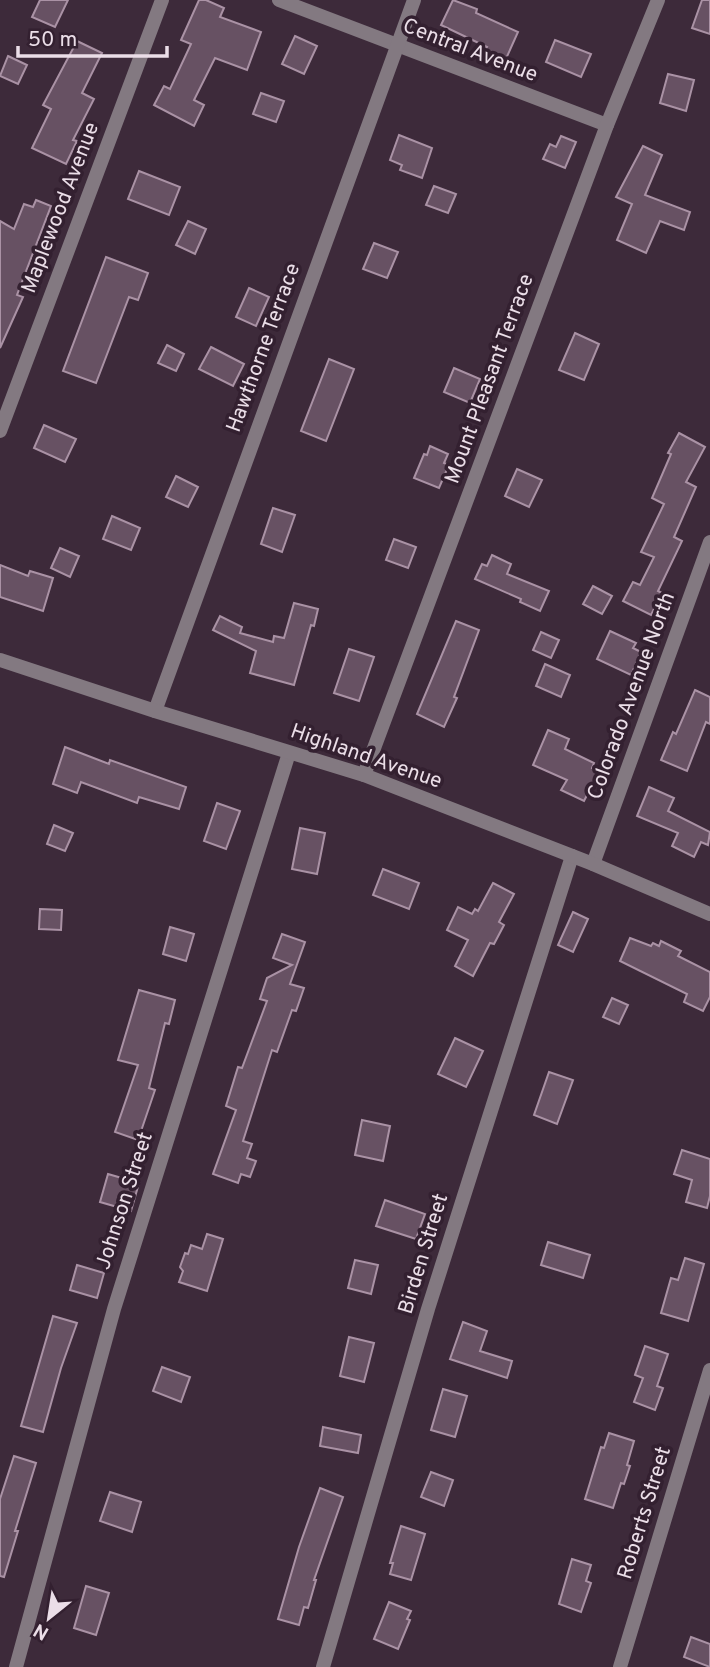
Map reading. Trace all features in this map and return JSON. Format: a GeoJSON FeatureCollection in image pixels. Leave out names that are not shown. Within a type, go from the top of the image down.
{"type":"FeatureCollection","features":[{"type":"Feature","properties":{"kind":"street","name":"Maplewood Avenue"},"geometry":{"type":"LineString","coordinates":[[0,431],[162,0]]}},
{"type":"Feature","properties":{"kind":"street","name":"Central Avenue"},"geometry":{"type":"LineString","coordinates":[[279,0],[607,125]]}},
{"type":"Feature","properties":{"kind":"street","name":"Hawthorne Terrace"},"geometry":{"type":"LineString","coordinates":[[155,711],[414,0]]}},
{"type":"Feature","properties":{"kind":"street","name":"Mount Pleasant Terrace"},"geometry":{"type":"LineString","coordinates":[[365,775],[607,125],[658,0]]}},
{"type":"Feature","properties":{"kind":"street","name":"Colorado Avenue North"},"geometry":{"type":"LineString","coordinates":[[593,864],[710,542]]}},
{"type":"Feature","properties":{"kind":"street","name":"Highland Avenue"},"geometry":{"type":"LineString","coordinates":[[0,660],[365,775],[593,864],[710,914]]}},
{"type":"Feature","properties":{"kind":"street","name":"Johnson Street"},"geometry":{"type":"LineString","coordinates":[[16,1667],[114,1309],[289,752]]}},
{"type":"Feature","properties":{"kind":"street","name":"Birden Street"},"geometry":{"type":"LineString","coordinates":[[323,1667],[428,1309],[572,856]]}},
{"type":"Feature","properties":{"kind":"street","name":"Roberts Street"},"geometry":{"type":"LineString","coordinates":[[620,1667],[710,1370]]}},
{"type":"Feature","properties":{"kind":"building"},"geometry":{"type":"Polygon","coordinates":[[[40,0],[68,0],[55,27],[32,17],[40,0]]]}},
{"type":"Feature","properties":{"kind":"building"},"geometry":{"type":"Polygon","coordinates":[[[199,0],[206,0],[224,8],[220,17],[261,32],[247,70],[215,58],[194,100],[204,105],[194,126],[154,105],[164,86],[170,89],[191,44],[181,40],[199,0]]]}},
{"type":"Feature","properties":{"kind":"building"},"geometry":{"type":"Polygon","coordinates":[[[453,0],[477,9],[476,13],[518,32],[505,61],[484,52],[487,47],[441,25],[453,0]]]}},
{"type":"Feature","properties":{"kind":"building"},"geometry":{"type":"Polygon","coordinates":[[[702,0],[710,0],[710,34],[692,28],[702,0]]]}},
{"type":"Feature","properties":{"kind":"building"},"geometry":{"type":"Polygon","coordinates":[[[295,36],[317,46],[304,74],[282,64],[295,36]]]}},
{"type":"Feature","properties":{"kind":"building"},"geometry":{"type":"Polygon","coordinates":[[[555,40],[591,54],[581,77],[546,62],[555,40]]]}},
{"type":"Feature","properties":{"kind":"building"},"geometry":{"type":"Polygon","coordinates":[[[77,41],[102,53],[82,93],[94,99],[73,140],[77,141],[66,164],[32,148],[51,109],[43,105],[77,41]]]}},
{"type":"Feature","properties":{"kind":"building"},"geometry":{"type":"Polygon","coordinates":[[[8,56],[27,65],[18,84],[0,76],[8,56]]]}},
{"type":"Feature","properties":{"kind":"building"},"geometry":{"type":"Polygon","coordinates":[[[668,74],[694,80],[686,111],[660,103],[668,74]]]}},
{"type":"Feature","properties":{"kind":"building"},"geometry":{"type":"Polygon","coordinates":[[[261,93],[284,101],[276,122],[253,114],[261,93]]]}},
{"type":"Feature","properties":{"kind":"building"},"geometry":{"type":"Polygon","coordinates":[[[399,135],[432,148],[422,178],[400,170],[402,165],[390,160],[399,135]]]}},
{"type":"Feature","properties":{"kind":"building"},"geometry":{"type":"Polygon","coordinates":[[[561,136],[576,142],[565,168],[543,159],[550,144],[556,147],[561,136]]]}},
{"type":"Feature","properties":{"kind":"building"},"geometry":{"type":"Polygon","coordinates":[[[643,146],[662,155],[645,195],[690,212],[684,230],[660,221],[646,253],[617,240],[632,204],[616,197],[643,146]]]}},
{"type":"Feature","properties":{"kind":"building"},"geometry":{"type":"Polygon","coordinates":[[[139,171],[180,187],[169,215],[128,199],[139,171]]]}},
{"type":"Feature","properties":{"kind":"building"},"geometry":{"type":"Polygon","coordinates":[[[434,186],[456,194],[448,213],[426,205],[434,186]]]}},
{"type":"Feature","properties":{"kind":"building"},"geometry":{"type":"Polygon","coordinates":[[[36,200],[51,206],[17,295],[23,297],[0,348],[0,221],[14,229],[24,204],[33,207],[36,200]]]}},
{"type":"Feature","properties":{"kind":"building"},"geometry":{"type":"Polygon","coordinates":[[[188,221],[206,229],[195,254],[176,245],[188,221]]]}},
{"type":"Feature","properties":{"kind":"building"},"geometry":{"type":"Polygon","coordinates":[[[374,243],[398,252],[387,278],[363,269],[374,243]]]}},
{"type":"Feature","properties":{"kind":"building"},"geometry":{"type":"Polygon","coordinates":[[[106,257],[148,273],[138,300],[129,297],[96,383],[63,371],[106,257]]]}},
{"type":"Feature","properties":{"kind":"building"},"geometry":{"type":"Polygon","coordinates":[[[249,288],[269,297],[256,326],[236,317],[249,288]]]}},
{"type":"Feature","properties":{"kind":"building"},"geometry":{"type":"Polygon","coordinates":[[[575,333],[599,344],[584,380],[559,370],[575,333]]]}},
{"type":"Feature","properties":{"kind":"building"},"geometry":{"type":"Polygon","coordinates":[[[167,345],[184,354],[176,371],[158,363],[167,345]]]}},
{"type":"Feature","properties":{"kind":"building"},"geometry":{"type":"Polygon","coordinates":[[[211,347],[244,364],[233,386],[199,369],[211,347]]]}},
{"type":"Feature","properties":{"kind":"building"},"geometry":{"type":"Polygon","coordinates":[[[329,359],[354,369],[326,441],[301,431],[329,359]]]}},
{"type":"Feature","properties":{"kind":"building"},"geometry":{"type":"Polygon","coordinates":[[[454,368],[480,379],[470,403],[444,392],[454,368]]]}},
{"type":"Feature","properties":{"kind":"building"},"geometry":{"type":"Polygon","coordinates":[[[44,425],[76,439],[65,462],[34,448],[44,425]]]}},
{"type":"Feature","properties":{"kind":"building"},"geometry":{"type":"Polygon","coordinates":[[[679,433],[705,447],[686,482],[696,487],[674,537],[682,541],[658,591],[662,593],[651,615],[623,601],[633,582],[640,585],[654,557],[641,552],[664,504],[652,498],[671,454],[668,453],[679,433]]]}},
{"type":"Feature","properties":{"kind":"building"},"geometry":{"type":"Polygon","coordinates":[[[430,446],[448,454],[444,463],[449,465],[439,488],[414,478],[430,446]]]}},
{"type":"Feature","properties":{"kind":"building"},"geometry":{"type":"Polygon","coordinates":[[[517,469],[542,480],[529,507],[505,496],[517,469]]]}},
{"type":"Feature","properties":{"kind":"building"},"geometry":{"type":"Polygon","coordinates":[[[176,476],[198,487],[188,507],[166,497],[176,476]]]}},
{"type":"Feature","properties":{"kind":"building"},"geometry":{"type":"Polygon","coordinates":[[[273,508],[295,515],[282,552],[261,544],[273,508]]]}},
{"type":"Feature","properties":{"kind":"building"},"geometry":{"type":"Polygon","coordinates":[[[112,516],[140,528],[131,550],[103,539],[112,516]]]}},
{"type":"Feature","properties":{"kind":"building"},"geometry":{"type":"Polygon","coordinates":[[[394,539],[416,547],[408,568],[386,560],[394,539]]]}},
{"type":"Feature","properties":{"kind":"building"},"geometry":{"type":"Polygon","coordinates":[[[60,548],[79,556],[70,577],[51,568],[60,548]]]}},
{"type":"Feature","properties":{"kind":"building"},"geometry":{"type":"Polygon","coordinates":[[[492,555],[511,564],[507,574],[549,591],[540,611],[520,602],[521,599],[475,579],[482,564],[487,566],[492,555]]]}},
{"type":"Feature","properties":{"kind":"building"},"geometry":{"type":"Polygon","coordinates":[[[0,565],[28,576],[30,571],[53,578],[43,611],[0,597],[0,565]]]}},
{"type":"Feature","properties":{"kind":"building"},"geometry":{"type":"Polygon","coordinates":[[[593,586],[612,596],[602,614],[583,604],[593,586]]]}},
{"type":"Feature","properties":{"kind":"building"},"geometry":{"type":"Polygon","coordinates":[[[294,603],[318,609],[294,685],[250,673],[256,651],[213,630],[220,616],[242,627],[240,633],[273,642],[274,636],[284,638],[294,603]]]}},
{"type":"Feature","properties":{"kind":"building"},"geometry":{"type":"Polygon","coordinates":[[[456,621],[479,630],[454,697],[457,698],[444,727],[417,714],[456,621]]]}},
{"type":"Feature","properties":{"kind":"building"},"geometry":{"type":"Polygon","coordinates":[[[610,631],[636,643],[633,648],[641,652],[631,675],[597,659],[610,631]]]}},
{"type":"Feature","properties":{"kind":"building"},"geometry":{"type":"Polygon","coordinates":[[[541,632],[559,640],[551,658],[533,650],[541,632]]]}},
{"type":"Feature","properties":{"kind":"building"},"geometry":{"type":"Polygon","coordinates":[[[349,649],[374,657],[359,701],[334,693],[349,649]]]}},
{"type":"Feature","properties":{"kind":"building"},"geometry":{"type":"Polygon","coordinates":[[[545,664],[570,675],[561,697],[536,686],[545,664]]]}},
{"type":"Feature","properties":{"kind":"building"},"geometry":{"type":"Polygon","coordinates":[[[695,690],[710,697],[710,724],[706,722],[687,771],[661,760],[673,732],[676,734],[695,690]]]}},
{"type":"Feature","properties":{"kind":"building"},"geometry":{"type":"Polygon","coordinates":[[[548,730],[569,739],[565,749],[594,763],[592,768],[599,772],[584,801],[561,790],[567,780],[533,765],[548,730]]]}},
{"type":"Feature","properties":{"kind":"building"},"geometry":{"type":"Polygon","coordinates":[[[65,747],[109,764],[110,760],[186,787],[179,809],[139,797],[137,803],[81,782],[77,793],[53,784],[65,747]]]}},
{"type":"Feature","properties":{"kind":"building"},"geometry":{"type":"Polygon","coordinates":[[[649,787],[674,798],[668,811],[710,832],[708,845],[701,842],[694,857],[672,846],[678,833],[637,816],[649,787]]]}},
{"type":"Feature","properties":{"kind":"building"},"geometry":{"type":"Polygon","coordinates":[[[217,803],[240,811],[226,849],[204,841],[217,803]]]}},
{"type":"Feature","properties":{"kind":"building"},"geometry":{"type":"Polygon","coordinates":[[[54,825],[73,833],[65,851],[47,844],[54,825]]]}},
{"type":"Feature","properties":{"kind":"building"},"geometry":{"type":"Polygon","coordinates":[[[300,828],[325,833],[317,874],[292,869],[300,828]]]}},
{"type":"Feature","properties":{"kind":"building"},"geometry":{"type":"Polygon","coordinates":[[[383,869],[419,883],[409,909],[373,895],[383,869]]]}},
{"type":"Feature","properties":{"kind":"building"},"geometry":{"type":"Polygon","coordinates":[[[493,883],[514,894],[499,922],[504,925],[494,944],[490,943],[473,976],[455,966],[468,940],[447,930],[458,907],[472,914],[475,909],[478,911],[493,883]]]}},
{"type":"Feature","properties":{"kind":"building"},"geometry":{"type":"Polygon","coordinates":[[[40,909],[62,910],[61,930],[39,929],[40,909]]]}},
{"type":"Feature","properties":{"kind":"building"},"geometry":{"type":"Polygon","coordinates":[[[573,912],[588,919],[573,952],[558,945],[573,912]]]}},
{"type":"Feature","properties":{"kind":"building"},"geometry":{"type":"Polygon","coordinates":[[[170,927],[194,934],[186,961],[163,954],[170,927]]]}},
{"type":"Feature","properties":{"kind":"building"},"geometry":{"type":"Polygon","coordinates":[[[282,934],[305,942],[290,984],[304,988],[296,1011],[292,1010],[277,1052],[272,1050],[243,1141],[252,1144],[247,1158],[256,1161],[250,1177],[241,1174],[238,1183],[213,1174],[236,1110],[226,1106],[238,1067],[242,1068],[267,1001],[260,999],[267,978],[292,965],[273,958],[282,934]]]}},
{"type":"Feature","properties":{"kind":"building"},"geometry":{"type":"Polygon","coordinates":[[[630,938],[651,946],[653,943],[659,946],[661,941],[681,951],[678,956],[710,972],[710,997],[703,1011],[684,1002],[687,994],[620,961],[630,938]]]}},
{"type":"Feature","properties":{"kind":"building"},"geometry":{"type":"Polygon","coordinates":[[[139,990],[175,1000],[169,1024],[165,1023],[149,1088],[155,1090],[138,1140],[115,1132],[138,1065],[118,1060],[139,990]]]}},
{"type":"Feature","properties":{"kind":"building"},"geometry":{"type":"Polygon","coordinates":[[[612,998],[628,1005],[619,1024],[603,1017],[612,998]]]}},
{"type":"Feature","properties":{"kind":"building"},"geometry":{"type":"Polygon","coordinates":[[[455,1038],[483,1051],[466,1087],[438,1074],[455,1038]]]}},
{"type":"Feature","properties":{"kind":"building"},"geometry":{"type":"Polygon","coordinates":[[[549,1072],[573,1080],[557,1124],[534,1115],[549,1072]]]}},
{"type":"Feature","properties":{"kind":"building"},"geometry":{"type":"Polygon","coordinates":[[[362,1120],[390,1126],[383,1161],[355,1155],[362,1120]]]}},
{"type":"Feature","properties":{"kind":"building"},"geometry":{"type":"Polygon","coordinates":[[[682,1150],[710,1159],[710,1196],[707,1208],[686,1202],[692,1180],[674,1174],[682,1150]]]}},
{"type":"Feature","properties":{"kind":"building"},"geometry":{"type":"Polygon","coordinates":[[[108,1174],[139,1183],[131,1211],[100,1202],[108,1174]]]}},
{"type":"Feature","properties":{"kind":"building"},"geometry":{"type":"Polygon","coordinates":[[[385,1200],[425,1214],[416,1239],[376,1226],[385,1200]]]}},
{"type":"Feature","properties":{"kind":"building"},"geometry":{"type":"Polygon","coordinates":[[[207,1234],[223,1239],[207,1291],[179,1282],[185,1253],[188,1254],[191,1245],[202,1249],[207,1234]]]}},
{"type":"Feature","properties":{"kind":"building"},"geometry":{"type":"Polygon","coordinates":[[[548,1242],[590,1255],[583,1278],[541,1265],[548,1242]]]}},
{"type":"Feature","properties":{"kind":"building"},"geometry":{"type":"Polygon","coordinates":[[[685,1258],[704,1264],[688,1321],[661,1313],[671,1278],[678,1280],[685,1258]]]}},
{"type":"Feature","properties":{"kind":"building"},"geometry":{"type":"Polygon","coordinates":[[[355,1260],[378,1265],[371,1294],[348,1288],[355,1260]]]}},
{"type":"Feature","properties":{"kind":"building"},"geometry":{"type":"Polygon","coordinates":[[[77,1265],[104,1273],[97,1298],[70,1290],[77,1265]]]}},
{"type":"Feature","properties":{"kind":"building"},"geometry":{"type":"Polygon","coordinates":[[[53,1316],[77,1323],[43,1432],[21,1426],[53,1316]]]}},
{"type":"Feature","properties":{"kind":"building"},"geometry":{"type":"Polygon","coordinates":[[[463,1322],[487,1331],[480,1351],[512,1361],[507,1378],[450,1359],[463,1322]]]}},
{"type":"Feature","properties":{"kind":"building"},"geometry":{"type":"Polygon","coordinates":[[[349,1337],[374,1343],[364,1382],[340,1376],[349,1337]]]}},
{"type":"Feature","properties":{"kind":"building"},"geometry":{"type":"Polygon","coordinates":[[[645,1346],[668,1354],[657,1386],[663,1388],[655,1410],[634,1402],[643,1378],[635,1375],[645,1346]]]}},
{"type":"Feature","properties":{"kind":"building"},"geometry":{"type":"Polygon","coordinates":[[[162,1367],[190,1377],[181,1402],[153,1391],[162,1367]]]}},
{"type":"Feature","properties":{"kind":"building"},"geometry":{"type":"Polygon","coordinates":[[[443,1389],[467,1396],[455,1437],[431,1430],[443,1389]]]}},
{"type":"Feature","properties":{"kind":"building"},"geometry":{"type":"Polygon","coordinates":[[[323,1427],[361,1435],[358,1453],[320,1446],[323,1427]]]}},
{"type":"Feature","properties":{"kind":"building"},"geometry":{"type":"Polygon","coordinates":[[[609,1433],[634,1441],[627,1465],[630,1466],[613,1508],[585,1499],[601,1447],[604,1448],[609,1433]]]}},
{"type":"Feature","properties":{"kind":"building"},"geometry":{"type":"Polygon","coordinates":[[[14,1456],[36,1463],[4,1577],[0,1576],[0,1499],[14,1456]]]}},
{"type":"Feature","properties":{"kind":"building"},"geometry":{"type":"Polygon","coordinates":[[[431,1472],[453,1480],[444,1506],[421,1497],[431,1472]]]}},
{"type":"Feature","properties":{"kind":"building"},"geometry":{"type":"Polygon","coordinates":[[[320,1488],[343,1497],[314,1580],[308,1608],[304,1607],[299,1625],[278,1619],[320,1488]]]}},
{"type":"Feature","properties":{"kind":"building"},"geometry":{"type":"Polygon","coordinates":[[[110,1492],[141,1502],[132,1532],[100,1521],[110,1492]]]}},
{"type":"Feature","properties":{"kind":"building"},"geometry":{"type":"Polygon","coordinates":[[[401,1526],[425,1534],[411,1580],[390,1574],[393,1563],[390,1563],[401,1526]]]}},
{"type":"Feature","properties":{"kind":"building"},"geometry":{"type":"Polygon","coordinates":[[[572,1559],[591,1565],[586,1581],[591,1583],[581,1612],[559,1604],[572,1559]]]}},
{"type":"Feature","properties":{"kind":"building"},"geometry":{"type":"Polygon","coordinates":[[[86,1586],[109,1593],[96,1635],[74,1628],[86,1586]]]}},
{"type":"Feature","properties":{"kind":"building"},"geometry":{"type":"Polygon","coordinates":[[[389,1602],[411,1611],[398,1649],[374,1639],[389,1602]]]}},
{"type":"Feature","properties":{"kind":"building"},"geometry":{"type":"Polygon","coordinates":[[[691,1637],[710,1644],[710,1667],[684,1657],[691,1637]]]}}]}
